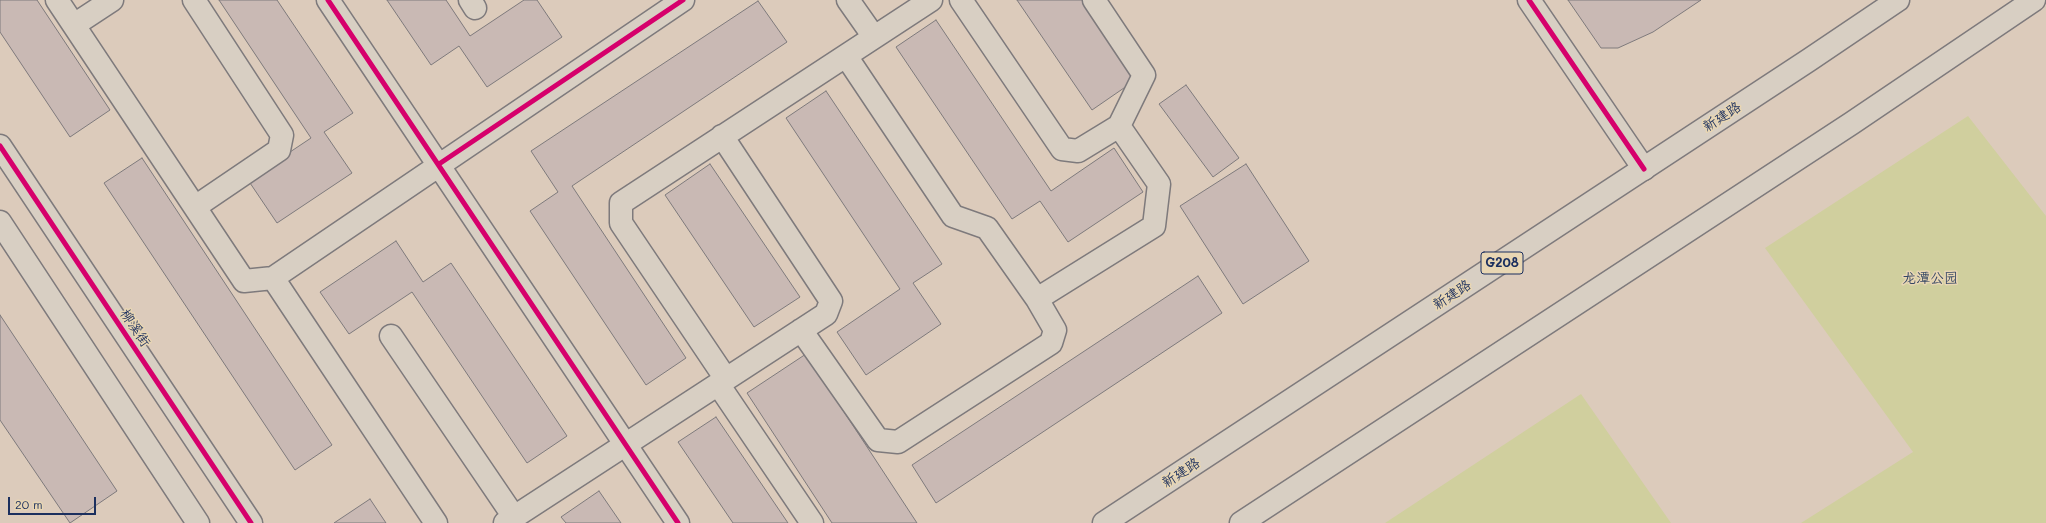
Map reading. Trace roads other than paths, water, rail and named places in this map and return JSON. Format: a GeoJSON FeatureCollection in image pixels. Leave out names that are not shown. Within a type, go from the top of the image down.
{"type":"FeatureCollection","features":[{"type":"Feature","properties":{"kind":"street"},"geometry":{"type":"LineString","coordinates":[[57,0],[244,281],[273,278],[683,0]]}},
{"type":"Feature","properties":{"kind":"street"},"geometry":{"type":"LineString","coordinates":[[74,25],[112,0]]}},
{"type":"Feature","properties":{"kind":"street"},"geometry":{"type":"LineString","coordinates":[[194,0],[282,135],[279,150],[195,207]]}},
{"type":"Feature","properties":{"kind":"street"},"geometry":{"type":"LineString","coordinates":[[328,0],[678,523]]}},
{"type":"Feature","properties":{"kind":"street"},"geometry":{"type":"LineString","coordinates":[[848,0],[874,37]]}},
{"type":"Feature","properties":{"kind":"street"},"geometry":{"type":"LineString","coordinates":[[812,523],[620,223],[621,203],[931,0]]}},
{"type":"Feature","properties":{"kind":"street"},"geometry":{"type":"LineString","coordinates":[[960,0],[1062,149],[1078,151],[1119,126],[1144,75],[1094,0]]}},
{"type":"Feature","properties":{"kind":"street"},"geometry":{"type":"LineString","coordinates":[[1529,0],[1644,169]]}},
{"type":"Feature","properties":{"kind":"street","name":"新建路"},"geometry":{"type":"LineString","coordinates":[[1104,523],[1644,169],[1898,0]]}},
{"type":"Feature","properties":{"kind":"street"},"geometry":{"type":"LineString","coordinates":[[1241,523],[1852,123],[2034,0]]}},
{"type":"Feature","properties":{"kind":"street"},"geometry":{"type":"LineString","coordinates":[[801,330],[878,440],[898,442],[1051,343],[1055,330],[1037,299],[987,228],[953,216],[846,56]]}},
{"type":"Feature","properties":{"kind":"street"},"geometry":{"type":"LineString","coordinates":[[1037,299],[1154,226],[1159,184],[1119,126]]}},
{"type":"Feature","properties":{"kind":"street"},"geometry":{"type":"LineString","coordinates":[[391,336],[510,520],[826,314],[831,300],[722,136]]}},
{"type":"Feature","properties":{"kind":"street","name":"柳溪街"},"geometry":{"type":"LineString","coordinates":[[0,146],[251,523]]}},
{"type":"Feature","properties":{"kind":"street"},"geometry":{"type":"LineString","coordinates":[[0,222],[198,523]]}},
{"type":"Feature","properties":{"kind":"street"},"geometry":{"type":"LineString","coordinates":[[273,278],[436,523]]}},
{"type":"Feature","properties":{"kind":"park label","name":"龙潭公园"},"geometry":{"type":"Point","coordinates":[1930,279]}}]}
